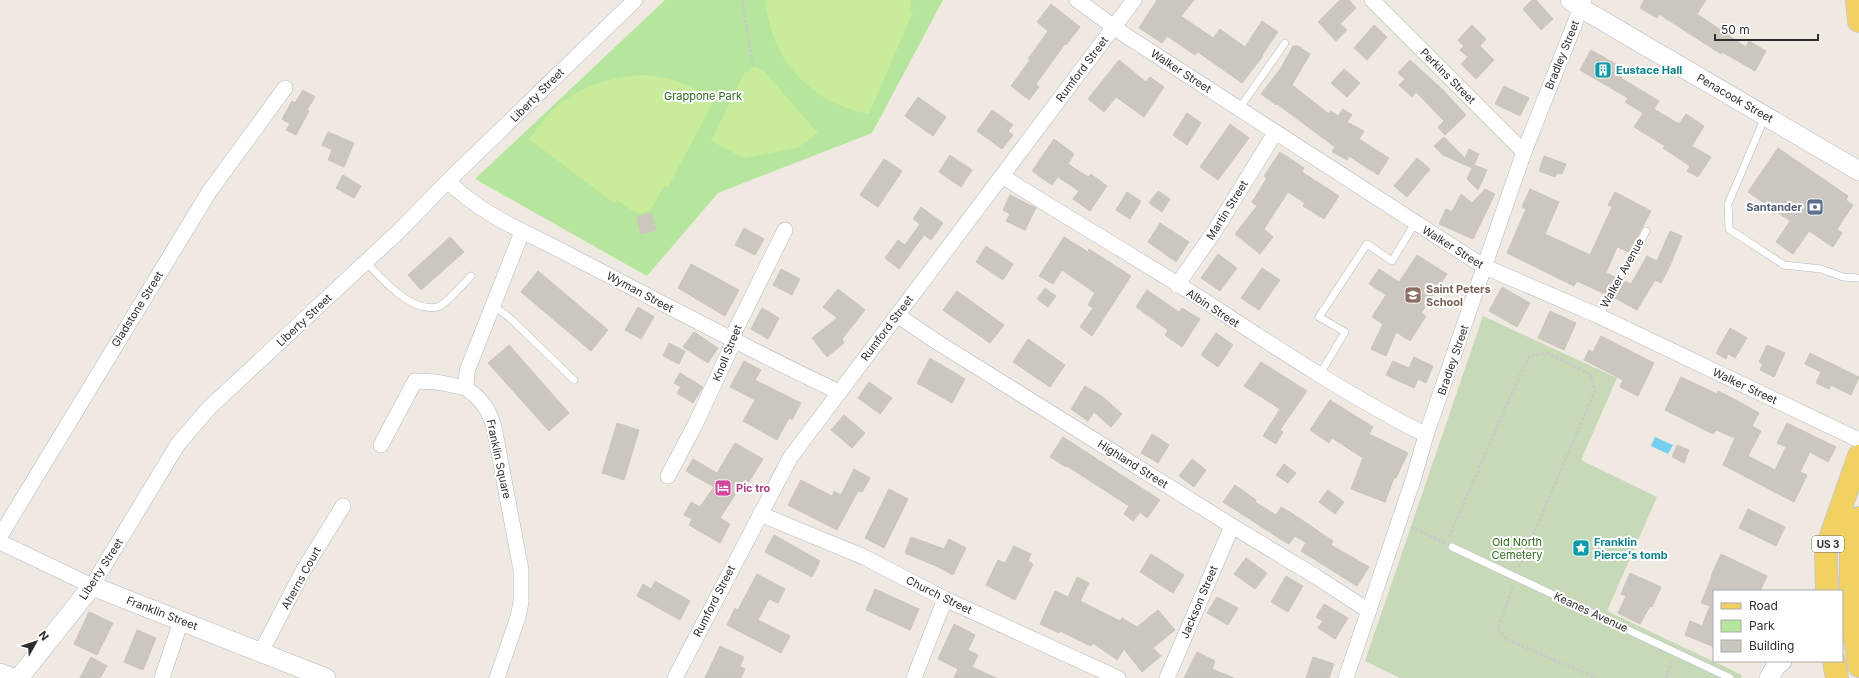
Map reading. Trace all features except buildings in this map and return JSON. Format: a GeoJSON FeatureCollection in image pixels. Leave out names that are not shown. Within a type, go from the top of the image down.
{"type":"FeatureCollection","features":[{"type":"Feature","properties":{"kind":"main road"},"geometry":{"type":"LineString","coordinates":[[1857,0],[1859,21]]}},
{"type":"Feature","properties":{"kind":"main road","name":"US 3"},"geometry":{"type":"LineString","coordinates":[[1827,590],[1826,550],[1859,456]]}},
{"type":"Feature","properties":{"kind":"main road","name":"US 3"},"geometry":{"type":"LineString","coordinates":[[1859,518],[1851,546],[1851,619],[1859,666]]}},
{"type":"Feature","properties":{"kind":"main road"},"geometry":{"type":"LineString","coordinates":[[1834,662],[1837,678]]}},
{"type":"Feature","properties":{"kind":"street","name":"Liberty Street"},"geometry":{"type":"LineString","coordinates":[[19,678],[92,586],[178,444],[209,408],[398,232],[448,181],[635,0]]}},
{"type":"Feature","properties":{"kind":"street","name":"Walker Street"},"geometry":{"type":"LineString","coordinates":[[1077,0],[1113,27],[1483,266],[1599,316],[1859,440]]}},
{"type":"Feature","properties":{"kind":"street","name":"Rumford Street"},"geometry":{"type":"LineString","coordinates":[[675,678],[790,458],[1134,0]]}},
{"type":"Feature","properties":{"kind":"street","name":"Perkins Street"},"geometry":{"type":"LineString","coordinates":[[1372,0],[1524,152]]}},
{"type":"Feature","properties":{"kind":"street","name":"Bradley Street"},"geometry":{"type":"LineString","coordinates":[[1346,678],[1399,522],[1426,435],[1464,329],[1483,266],[1578,3]]}},
{"type":"Feature","properties":{"kind":"street","name":"Penacook Street"},"geometry":{"type":"LineString","coordinates":[[1578,3],[1859,171]]}},
{"type":"Feature","properties":{"kind":"street","name":"Gladstone Street"},"geometry":{"type":"LineString","coordinates":[[0,536],[209,192],[285,88]]}},
{"type":"Feature","properties":{"kind":"street","name":"Martin Street"},"geometry":{"type":"LineString","coordinates":[[1177,285],[1214,232],[1275,133]]}},
{"type":"Feature","properties":{"kind":"street","name":"Albin Street"},"geometry":{"type":"LineString","coordinates":[[1002,176],[1387,415],[1426,435]]}},
{"type":"Feature","properties":{"kind":"street","name":"Wyman Street"},"geometry":{"type":"LineString","coordinates":[[448,181],[461,194],[522,232],[560,249],[734,341],[839,392]]}},
{"type":"Feature","properties":{"kind":"street","name":"Knoll Street"},"geometry":{"type":"LineString","coordinates":[[668,476],[696,423],[734,341],[735,331],[785,230]]}},
{"type":"Feature","properties":{"kind":"street"},"geometry":{"type":"LineString","coordinates":[[381,445],[415,381],[437,382],[466,388],[467,371],[522,232]]}},
{"type":"Feature","properties":{"kind":"street","name":"Highland Street"},"geometry":{"type":"LineString","coordinates":[[897,315],[937,342],[1369,611]]}},
{"type":"Feature","properties":{"kind":"street","name":"Franklin Square"},"geometry":{"type":"LineString","coordinates":[[466,388],[478,397],[489,411],[494,427],[521,570],[521,602],[518,618],[497,678]]}},
{"type":"Feature","properties":{"kind":"street","name":"Aherns Court"},"geometry":{"type":"LineString","coordinates":[[261,652],[303,571],[343,506]]}},
{"type":"Feature","properties":{"kind":"street","name":"Church Street"},"geometry":{"type":"LineString","coordinates":[[760,514],[864,557],[945,599],[1118,678]]}},
{"type":"Feature","properties":{"kind":"street","name":"Jackson Street"},"geometry":{"type":"LineString","coordinates":[[1166,678],[1232,526]]}},
{"type":"Feature","properties":{"kind":"street","name":"Franklin Street"},"geometry":{"type":"LineString","coordinates":[[0,542],[92,586],[326,678]]}},
{"type":"Feature","properties":{"kind":"street"},"geometry":{"type":"LineString","coordinates":[[914,678],[945,599]]}},
{"type":"Feature","properties":{"kind":"street"},"geometry":{"type":"LineString","coordinates":[[162,678],[181,620]]}},
{"type":"Feature","properties":{"kind":"street"},"geometry":{"type":"LineString","coordinates":[[0,671],[19,678]]}},
{"type":"Feature","properties":{"kind":"lane"},"geometry":{"type":"LineString","coordinates":[[1239,109],[1285,43]]}},
{"type":"Feature","properties":{"kind":"lane"},"geometry":{"type":"LineString","coordinates":[[1765,116],[1728,204],[1728,229],[1784,265],[1821,269],[1843,277],[1859,278]]}},
{"type":"Feature","properties":{"kind":"lane"},"geometry":{"type":"LineString","coordinates":[[1320,374],[1345,332],[1319,317],[1367,244],[1392,261],[1415,223]]}},
{"type":"Feature","properties":{"kind":"lane","name":"Walker Avenue"},"geometry":{"type":"LineString","coordinates":[[1599,316],[1646,231]]}},
{"type":"Feature","properties":{"kind":"lane"},"geometry":{"type":"LineString","coordinates":[[366,262],[397,294],[426,307],[437,307],[443,304],[471,276]]}},
{"type":"Feature","properties":{"kind":"lane"},"geometry":{"type":"LineString","coordinates":[[494,305],[511,319],[574,380]]}},
{"type":"Feature","properties":{"kind":"lane","name":"Keanes Avenue"},"geometry":{"type":"LineString","coordinates":[[1452,547],[1730,678]]}},
{"type":"Feature","properties":{"kind":"path"},"geometry":{"type":"LineString","coordinates":[[742,0],[753,65]]}},
{"type":"Feature","properties":{"kind":"path"},"geometry":{"type":"LineString","coordinates":[[1452,547],[1449,538],[1459,512],[1530,356],[1547,352],[1568,361],[1590,374],[1596,391],[1516,577],[1498,629],[1506,639],[1596,678]]}},
{"type":"Feature","properties":{"kind":"path"},"geometry":{"type":"LineString","coordinates":[[1399,522],[1452,547]]}},
{"type":"Feature","properties":{"kind":"path"},"geometry":{"type":"LineString","coordinates":[[1666,678],[1676,652]]}},
{"type":"Feature","properties":{"kind":"green space","name":"Grappone Park"},"geometry":{"type":"Polygon","coordinates":[[[665,0],[943,0],[872,133],[718,193],[647,276],[475,179],[665,0]]]}},
{"type":"Feature","properties":{"kind":"green space"},"geometry":{"type":"Polygon","coordinates":[[[765,0],[911,0],[909,11],[913,12],[869,114],[828,100],[812,89],[797,75],[785,60],[776,42],[769,22],[765,0]]]}},
{"type":"Feature","properties":{"kind":"green space"},"geometry":{"type":"Polygon","coordinates":[[[756,67],[763,70],[818,133],[797,148],[744,158],[711,141],[745,72],[747,73],[751,68],[756,67]]]}},
{"type":"Feature","properties":{"kind":"green space"},"geometry":{"type":"Polygon","coordinates":[[[641,75],[662,77],[680,82],[715,99],[668,187],[664,186],[650,211],[638,214],[617,200],[614,203],[529,139],[553,110],[571,96],[580,91],[610,80],[641,75]]]}},
{"type":"Feature","properties":{"kind":"green space","name":"Old North Cemetery"},"geometry":{"type":"Polygon","coordinates":[[[1483,316],[1617,378],[1581,460],[1657,497],[1607,611],[1742,675],[1741,678],[1400,678],[1365,661],[1483,316]]]}},
{"type":"Feature","properties":{"kind":"water"},"geometry":{"type":"Polygon","coordinates":[[[1655,437],[1673,445],[1668,454],[1651,446],[1655,437]]]}},
{"type":"Feature","properties":{"kind":"place","name":"Eustace Hall"},"geometry":{"type":"Point","coordinates":[1603,70]}},
{"type":"Feature","properties":{"kind":"place","name":"Santander"},"geometry":{"type":"Point","coordinates":[1815,207]}},
{"type":"Feature","properties":{"kind":"place","name":"Saint Peters School"},"geometry":{"type":"Point","coordinates":[1413,295]}},
{"type":"Feature","properties":{"kind":"place","name":"Pic tro"},"geometry":{"type":"Point","coordinates":[723,488]}},
{"type":"Feature","properties":{"kind":"place","name":"Franklin Pierce's tomb"},"geometry":{"type":"Point","coordinates":[1581,548]}}]}
